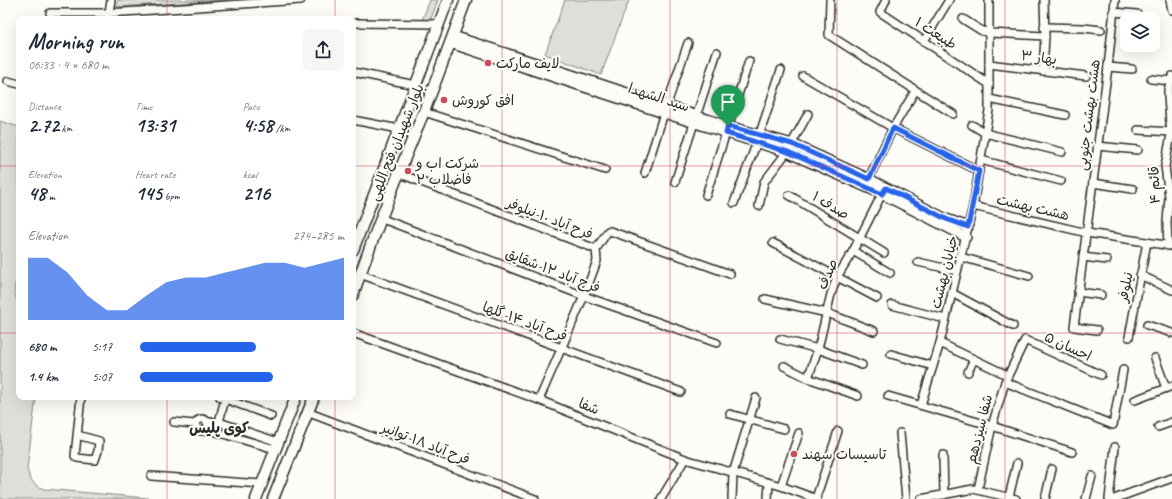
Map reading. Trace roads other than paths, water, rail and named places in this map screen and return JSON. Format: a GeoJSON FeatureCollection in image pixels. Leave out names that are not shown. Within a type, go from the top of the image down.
{"type":"FeatureCollection","features":[{"type":"Feature","properties":{"kind":"main road","name":"بلوار شهیدان فتح اللهی"},"geometry":{"type":"LineString","coordinates":[[356,242],[448,0]]}},
{"type":"Feature","properties":{"kind":"main road","name":"بلوار شهیدان فتح اللهی"},"geometry":{"type":"LineString","coordinates":[[356,286],[380,218],[424,112],[466,0]]}},
{"type":"Feature","properties":{"kind":"main road"},"geometry":{"type":"LineString","coordinates":[[256,499],[295,400]]}},
{"type":"Feature","properties":{"kind":"main road"},"geometry":{"type":"LineString","coordinates":[[273,499],[313,400]]}},
{"type":"Feature","properties":{"kind":"street"},"geometry":{"type":"LineString","coordinates":[[108,16],[111,0]]}},
{"type":"Feature","properties":{"kind":"street"},"geometry":{"type":"LineString","coordinates":[[50,13],[108,16],[301,0]]}},
{"type":"Feature","properties":{"kind":"street"},"geometry":{"type":"LineString","coordinates":[[830,0],[829,35],[953,114]]}},
{"type":"Feature","properties":{"kind":"street","name":"طبیعت ۱"},"geometry":{"type":"LineString","coordinates":[[886,0],[880,12],[989,84]]}},
{"type":"Feature","properties":{"kind":"street","name":"خیابان بهشت"},"geometry":{"type":"LineString","coordinates":[[921,405],[946,319],[973,206],[981,160],[989,110],[989,0]]}},
{"type":"Feature","properties":{"kind":"street"},"geometry":{"type":"LineString","coordinates":[[1043,70],[1045,36],[1044,0]]}},
{"type":"Feature","properties":{"kind":"street","name":"هشت بهشت جنوبی"},"geometry":{"type":"LineString","coordinates":[[1097,330],[1074,326],[1108,67],[1115,0]]}},
{"type":"Feature","properties":{"kind":"street"},"geometry":{"type":"LineString","coordinates":[[924,41],[947,1]]}},
{"type":"Feature","properties":{"kind":"street"},"geometry":{"type":"LineString","coordinates":[[1113,12],[1120,13]]}},
{"type":"Feature","properties":{"kind":"street"},"geometry":{"type":"LineString","coordinates":[[963,19],[982,31],[990,33],[1045,36]]}},
{"type":"Feature","properties":{"kind":"street"},"geometry":{"type":"LineString","coordinates":[[356,23],[439,24]]}},
{"type":"Feature","properties":{"kind":"street"},"geometry":{"type":"LineString","coordinates":[[1044,27],[1101,30]]}},
{"type":"Feature","properties":{"kind":"street","name":"سید الشهدا"},"geometry":{"type":"LineString","coordinates":[[451,40],[727,130],[790,148],[946,219],[968,227]]}},
{"type":"Feature","properties":{"kind":"street"},"geometry":{"type":"LineString","coordinates":[[645,173],[688,43]]}},
{"type":"Feature","properties":{"kind":"street"},"geometry":{"type":"LineString","coordinates":[[675,182],[717,52]]}},
{"type":"Feature","properties":{"kind":"street"},"geometry":{"type":"LineString","coordinates":[[706,195],[749,61]]}},
{"type":"Feature","properties":{"kind":"street","name":"بهار ۳"},"geometry":{"type":"LineString","coordinates":[[989,64],[1086,76]]}},
{"type":"Feature","properties":{"kind":"street"},"geometry":{"type":"LineString","coordinates":[[1108,67],[1132,69]]}},
{"type":"Feature","properties":{"kind":"street"},"geometry":{"type":"LineString","coordinates":[[734,203],[758,139],[781,70]]}},
{"type":"Feature","properties":{"kind":"street"},"geometry":{"type":"LineString","coordinates":[[356,73],[415,85]]}},
{"type":"Feature","properties":{"kind":"street"},"geometry":{"type":"LineString","coordinates":[[803,76],[893,128],[979,171]]}},
{"type":"Feature","properties":{"kind":"street"},"geometry":{"type":"LineString","coordinates":[[1151,79],[1172,79]]}},
{"type":"Feature","properties":{"kind":"street","name":"قائم ۴"},"geometry":{"type":"LineString","coordinates":[[1170,246],[1169,180],[1165,166],[1171,132],[1168,97],[1172,79]]}},
{"type":"Feature","properties":{"kind":"street"},"geometry":{"type":"LineString","coordinates":[[8,81],[16,83]]}},
{"type":"Feature","properties":{"kind":"street"},"geometry":{"type":"LineString","coordinates":[[867,183],[893,128],[916,91]]}},
{"type":"Feature","properties":{"kind":"street"},"geometry":{"type":"LineString","coordinates":[[989,99],[1065,115]]}},
{"type":"Feature","properties":{"kind":"street"},"geometry":{"type":"LineString","coordinates":[[424,112],[605,170]]}},
{"type":"Feature","properties":{"kind":"street"},"geometry":{"type":"LineString","coordinates":[[760,206],[764,182],[790,148],[808,114]]}},
{"type":"Feature","properties":{"kind":"street"},"geometry":{"type":"LineString","coordinates":[[356,121],[399,128]]}},
{"type":"Feature","properties":{"kind":"street"},"geometry":{"type":"LineString","coordinates":[[972,125],[985,133],[1062,152]]}},
{"type":"Feature","properties":{"kind":"street"},"geometry":{"type":"LineString","coordinates":[[1138,130],[1171,132]]}},
{"type":"Feature","properties":{"kind":"street"},"geometry":{"type":"LineString","coordinates":[[1097,146],[1138,150]]}},
{"type":"Feature","properties":{"kind":"street"},"geometry":{"type":"LineString","coordinates":[[981,160],[1061,181]]}},
{"type":"Feature","properties":{"kind":"street","name":"فرح آباد ۱۰-نیلوفر"},"geometry":{"type":"LineString","coordinates":[[398,173],[596,249],[608,231],[610,231],[730,274]]}},
{"type":"Feature","properties":{"kind":"street"},"geometry":{"type":"LineString","coordinates":[[1093,183],[1133,189]]}},
{"type":"Feature","properties":{"kind":"street","name":"سید الشهدا"},"geometry":{"type":"LineString","coordinates":[[884,191],[966,237]]}},
{"type":"Feature","properties":{"kind":"street","name":"صدف"},"geometry":{"type":"LineString","coordinates":[[808,378],[818,349],[831,294],[837,277],[853,251],[884,191]]}},
{"type":"Feature","properties":{"kind":"street","name":"صدف ۱"},"geometry":{"type":"LineString","coordinates":[[789,195],[884,253]]}},
{"type":"Feature","properties":{"kind":"street","name":"هشت بهشت"},"geometry":{"type":"LineString","coordinates":[[973,206],[1086,233],[1170,246]]}},
{"type":"Feature","properties":{"kind":"street","name":"فرح آباد ۱۲-شقایق"},"geometry":{"type":"LineString","coordinates":[[380,218],[584,296],[717,343]]}},
{"type":"Feature","properties":{"kind":"street","name":"نیلوفر"},"geometry":{"type":"LineString","coordinates":[[1129,337],[1146,242]]}},
{"type":"Feature","properties":{"kind":"street"},"geometry":{"type":"LineString","coordinates":[[773,243],[877,298]]}},
{"type":"Feature","properties":{"kind":"street"},"geometry":{"type":"LineString","coordinates":[[539,400],[584,296],[597,261],[596,249]]}},
{"type":"Feature","properties":{"kind":"street"},"geometry":{"type":"LineString","coordinates":[[853,251],[890,273]]}},
{"type":"Feature","properties":{"kind":"street"},"geometry":{"type":"LineString","coordinates":[[961,257],[1029,276]]}},
{"type":"Feature","properties":{"kind":"street"},"geometry":{"type":"LineString","coordinates":[[1083,257],[1107,260]]}},
{"type":"Feature","properties":{"kind":"street"},"geometry":{"type":"LineString","coordinates":[[918,262],[957,271]]}},
{"type":"Feature","properties":{"kind":"street","name":"فرح آباد ۱۴-گلها"},"geometry":{"type":"LineString","coordinates":[[360,274],[681,392]]}},
{"type":"Feature","properties":{"kind":"street"},"geometry":{"type":"LineString","coordinates":[[1140,275],[1172,290]]}},
{"type":"Feature","properties":{"kind":"street"},"geometry":{"type":"LineString","coordinates":[[1078,292],[1101,295]]}},
{"type":"Feature","properties":{"kind":"street"},"geometry":{"type":"LineString","coordinates":[[952,293],[1013,326]]}},
{"type":"Feature","properties":{"kind":"street"},"geometry":{"type":"LineString","coordinates":[[764,299],[827,313],[874,331]]}},
{"type":"Feature","properties":{"kind":"street"},"geometry":{"type":"LineString","coordinates":[[892,305],[946,319]]}},
{"type":"Feature","properties":{"kind":"street"},"geometry":{"type":"LineString","coordinates":[[1147,325],[1172,333]]}},
{"type":"Feature","properties":{"kind":"street","name":"شفا"},"geometry":{"type":"LineString","coordinates":[[356,334],[539,400],[685,459],[781,486],[816,499]]}},
{"type":"Feature","properties":{"kind":"street"},"geometry":{"type":"LineString","coordinates":[[780,339],[818,349],[862,365]]}},
{"type":"Feature","properties":{"kind":"street","name":"احسان ۵"},"geometry":{"type":"LineString","coordinates":[[1025,340],[1101,375]]}},
{"type":"Feature","properties":{"kind":"street","name":"شفا سیزدهم"},"geometry":{"type":"LineString","coordinates":[[978,490],[992,426],[1006,378],[1025,340]]}},
{"type":"Feature","properties":{"kind":"street"},"geometry":{"type":"LineString","coordinates":[[940,343],[974,359],[1006,378],[1112,425],[1123,370]]}},
{"type":"Feature","properties":{"kind":"street"},"geometry":{"type":"LineString","coordinates":[[890,354],[933,366]]}},
{"type":"Feature","properties":{"kind":"street"},"geometry":{"type":"LineString","coordinates":[[1135,400],[1169,387],[1155,358]]}},
{"type":"Feature","properties":{"kind":"street"},"geometry":{"type":"LineString","coordinates":[[968,372],[974,359]]}},
{"type":"Feature","properties":{"kind":"street"},"geometry":{"type":"LineString","coordinates":[[784,366],[808,378],[858,396]]}},
{"type":"Feature","properties":{"kind":"street"},"geometry":{"type":"LineString","coordinates":[[888,396],[992,426],[1072,452]]}},
{"type":"Feature","properties":{"kind":"street"},"geometry":{"type":"LineString","coordinates":[[732,499],[733,473],[756,398]]}},
{"type":"Feature","properties":{"kind":"street"},"geometry":{"type":"LineString","coordinates":[[77,435],[81,400]]}},
{"type":"Feature","properties":{"kind":"street"},"geometry":{"type":"LineString","coordinates":[[219,422],[222,400]]}},
{"type":"Feature","properties":{"kind":"street"},"geometry":{"type":"LineString","coordinates":[[227,400],[271,416]]}},
{"type":"Feature","properties":{"kind":"street","name":"فرح آباد ۱۸-توانیر"},"geometry":{"type":"LineString","coordinates":[[308,412],[535,499]]}},
{"type":"Feature","properties":{"kind":"street"},"geometry":{"type":"LineString","coordinates":[[730,414],[784,429]]}},
{"type":"Feature","properties":{"kind":"street"},"geometry":{"type":"LineString","coordinates":[[194,424],[198,419],[203,418],[207,426],[276,446]]}},
{"type":"Feature","properties":{"kind":"street"},"geometry":{"type":"LineString","coordinates":[[174,422],[194,424]]}},
{"type":"Feature","properties":{"kind":"street"},"geometry":{"type":"LineString","coordinates":[[194,424],[200,432],[205,431],[207,426],[219,422],[276,446]]}},
{"type":"Feature","properties":{"kind":"street"},"geometry":{"type":"LineString","coordinates":[[1158,427],[1172,422]]}},
{"type":"Feature","properties":{"kind":"street"},"geometry":{"type":"LineString","coordinates":[[816,499],[838,432]]}},
{"type":"Feature","properties":{"kind":"street"},"geometry":{"type":"LineString","coordinates":[[781,486],[799,433]]}},
{"type":"Feature","properties":{"kind":"street"},"geometry":{"type":"LineString","coordinates":[[900,433],[906,499]]}},
{"type":"Feature","properties":{"kind":"street"},"geometry":{"type":"LineString","coordinates":[[1109,499],[1115,447]]}},
{"type":"Feature","properties":{"kind":"street"},"geometry":{"type":"LineString","coordinates":[[943,455],[944,495]]}},
{"type":"Feature","properties":{"kind":"street"},"geometry":{"type":"LineString","coordinates":[[661,499],[685,459]]}},
{"type":"Feature","properties":{"kind":"street"},"geometry":{"type":"LineString","coordinates":[[921,499],[973,489],[1012,498],[1017,463]]}},
{"type":"Feature","properties":{"kind":"street"},"geometry":{"type":"LineString","coordinates":[[1045,499],[1052,469]]}},
{"type":"Feature","properties":{"kind":"street"},"geometry":{"type":"LineString","coordinates":[[151,476],[262,484]]}},
{"type":"Feature","properties":{"kind":"street"},"geometry":{"type":"LineString","coordinates":[[1086,499],[1092,476]]}},
{"type":"Feature","properties":{"kind":"street"},"geometry":{"type":"LineString","coordinates":[[1114,499],[1128,497],[1172,478]]}},
{"type":"Feature","properties":{"kind":"street"},"geometry":{"type":"LineString","coordinates":[[768,499],[769,483]]}},
{"type":"Feature","properties":{"kind":"street"},"geometry":{"type":"LineString","coordinates":[[793,491],[793,499]]}},
{"type":"Feature","properties":{"kind":"place","name":"لایف مارکت"},"geometry":{"type":"Point","coordinates":[488,63]}},
{"type":"Feature","properties":{"kind":"place","name":"افق کوروش"},"geometry":{"type":"Point","coordinates":[444,100]}},
{"type":"Feature","properties":{"kind":"place","name":"شرکت اب و فاضلاب ۲"},"geometry":{"type":"Point","coordinates":[408,171]}},
{"type":"Feature","properties":{"kind":"place","name":"تاسیسات سهند"},"geometry":{"type":"Point","coordinates":[794,454]}},
{"type":"Feature","properties":{"kind":"district","name":"کوی پلیس"},"geometry":{"type":"Point","coordinates":[219,428]}}]}
